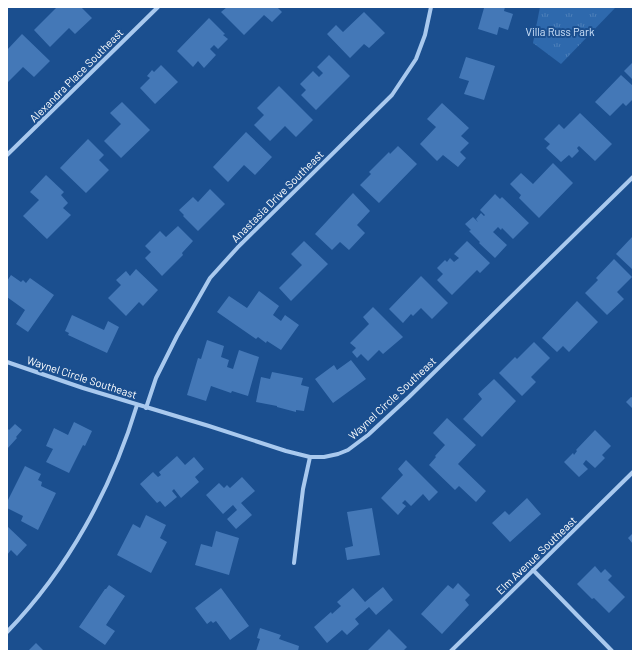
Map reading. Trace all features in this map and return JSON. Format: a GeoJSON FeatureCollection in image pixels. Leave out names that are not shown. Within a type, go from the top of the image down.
{"type":"FeatureCollection","features":[{"type":"Feature","properties":{"kind":"street","name":"Alexandra Place Southeast"},"geometry":{"type":"LineString","coordinates":[[7,155],[158,7]]}},
{"type":"Feature","properties":{"kind":"street","name":"Anastasia Drive Southeast"},"geometry":{"type":"LineString","coordinates":[[146,408],[156,378],[177,336],[210,278],[239,246],[392,95],[416,59],[426,35],[431,7]]}},
{"type":"Feature","properties":{"kind":"street","name":"Waynel Circle Southeast"},"geometry":{"type":"LineString","coordinates":[[7,362],[83,388],[286,451],[310,457],[324,457],[338,454],[348,450],[368,435],[409,397],[633,177]]}},
{"type":"Feature","properties":{"kind":"street"},"geometry":{"type":"LineString","coordinates":[[7,632],[22,616],[61,566],[93,511],[109,479],[128,433],[137,405]]}},
{"type":"Feature","properties":{"kind":"street"},"geometry":{"type":"LineString","coordinates":[[294,563],[303,489],[310,457]]}},
{"type":"Feature","properties":{"kind":"street","name":"Elm Avenue Southeast"},"geometry":{"type":"LineString","coordinates":[[451,651],[633,472]]}},
{"type":"Feature","properties":{"kind":"street"},"geometry":{"type":"LineString","coordinates":[[533,570],[612,651]]}},
{"type":"Feature","properties":{"kind":"green space","name":"Villa Russ Park"},"geometry":{"type":"Polygon","coordinates":[[[540,7],[616,7],[561,64],[533,43],[540,7]]]}},
{"type":"Feature","properties":{"kind":"building"},"geometry":{"type":"Polygon","coordinates":[[[57,7],[81,7],[92,18],[75,34],[69,28],[50,47],[34,30],[57,7]]]}},
{"type":"Feature","properties":{"kind":"building"},"geometry":{"type":"Polygon","coordinates":[[[227,7],[277,7],[282,12],[272,22],[264,15],[244,35],[221,12],[227,7]]]}},
{"type":"Feature","properties":{"kind":"building"},"geometry":{"type":"Polygon","coordinates":[[[481,7],[505,7],[504,11],[513,14],[508,30],[499,27],[497,35],[478,29],[484,8],[481,7]]]}},
{"type":"Feature","properties":{"kind":"building"},"geometry":{"type":"Polygon","coordinates":[[[364,12],[385,33],[369,48],[364,44],[350,58],[327,34],[336,25],[343,32],[364,12]]]}},
{"type":"Feature","properties":{"kind":"building"},"geometry":{"type":"Polygon","coordinates":[[[209,18],[228,39],[218,49],[214,45],[210,49],[216,55],[204,68],[198,61],[193,67],[177,51],[209,18]]]}},
{"type":"Feature","properties":{"kind":"building"},"geometry":{"type":"Polygon","coordinates":[[[22,34],[50,61],[34,77],[23,67],[8,82],[7,50],[22,34]]]}},
{"type":"Feature","properties":{"kind":"building"},"geometry":{"type":"Polygon","coordinates":[[[329,55],[350,76],[316,110],[301,95],[306,90],[300,84],[313,71],[319,77],[323,73],[317,67],[329,55]]]}},
{"type":"Feature","properties":{"kind":"building"},"geometry":{"type":"Polygon","coordinates":[[[466,57],[495,66],[484,100],[464,94],[469,81],[459,78],[466,57]]]}},
{"type":"Feature","properties":{"kind":"building"},"geometry":{"type":"Polygon","coordinates":[[[633,62],[633,80],[624,71],[633,62]]]}},
{"type":"Feature","properties":{"kind":"building"},"geometry":{"type":"Polygon","coordinates":[[[161,65],[178,82],[155,104],[140,88],[150,78],[147,76],[152,70],[154,72],[161,65]]]}},
{"type":"Feature","properties":{"kind":"building"},"geometry":{"type":"Polygon","coordinates":[[[621,75],[633,86],[633,99],[626,106],[623,103],[610,116],[595,102],[621,75]]]}},
{"type":"Feature","properties":{"kind":"building"},"geometry":{"type":"Polygon","coordinates":[[[279,86],[313,120],[296,137],[285,126],[270,141],[254,125],[264,115],[257,108],[279,86]]]}},
{"type":"Feature","properties":{"kind":"building"},"geometry":{"type":"Polygon","coordinates":[[[122,102],[150,130],[121,158],[104,141],[121,124],[110,113],[122,102]]]}},
{"type":"Feature","properties":{"kind":"building"},"geometry":{"type":"Polygon","coordinates":[[[442,103],[469,128],[461,136],[469,143],[460,152],[466,158],[458,167],[443,155],[437,161],[420,144],[436,127],[427,119],[442,103]]]}},
{"type":"Feature","properties":{"kind":"building"},"geometry":{"type":"Polygon","coordinates":[[[580,113],[612,144],[595,161],[579,146],[577,148],[579,151],[572,158],[569,155],[561,162],[546,148],[550,144],[544,139],[559,124],[564,129],[580,113]]]}},
{"type":"Feature","properties":{"kind":"building"},"geometry":{"type":"Polygon","coordinates":[[[246,132],[272,157],[255,175],[244,165],[228,182],[213,167],[246,132]]]}},
{"type":"Feature","properties":{"kind":"building"},"geometry":{"type":"Polygon","coordinates":[[[88,139],[104,155],[99,160],[109,170],[86,193],[60,168],[88,139]]]}},
{"type":"Feature","properties":{"kind":"building"},"geometry":{"type":"Polygon","coordinates":[[[398,146],[417,164],[379,203],[360,185],[371,174],[369,172],[389,152],[390,154],[398,146]]]}},
{"type":"Feature","properties":{"kind":"building"},"geometry":{"type":"Polygon","coordinates":[[[553,163],[573,183],[539,218],[519,198],[521,195],[510,184],[521,173],[533,184],[553,163]]]}},
{"type":"Feature","properties":{"kind":"building"},"geometry":{"type":"Polygon","coordinates":[[[46,175],[64,192],[61,195],[68,203],[63,208],[71,215],[47,239],[23,216],[39,200],[30,192],[46,175]]]}},
{"type":"Feature","properties":{"kind":"building"},"geometry":{"type":"Polygon","coordinates":[[[210,189],[225,204],[198,231],[179,210],[193,197],[198,202],[210,189]]]}},
{"type":"Feature","properties":{"kind":"building"},"geometry":{"type":"Polygon","coordinates":[[[353,193],[370,211],[357,225],[365,233],[349,250],[340,242],[332,250],[315,234],[353,193]]]}},
{"type":"Feature","properties":{"kind":"building"},"geometry":{"type":"Polygon","coordinates":[[[495,194],[500,199],[502,197],[529,223],[513,239],[502,228],[501,230],[498,227],[493,232],[507,245],[495,258],[479,243],[480,242],[469,231],[471,230],[465,224],[473,217],[478,222],[476,219],[481,213],[484,216],[485,215],[480,210],[495,194]]]}},
{"type":"Feature","properties":{"kind":"building"},"geometry":{"type":"Polygon","coordinates":[[[178,226],[193,241],[182,253],[183,255],[162,276],[145,258],[151,252],[145,246],[160,231],[166,237],[178,226]]]}},
{"type":"Feature","properties":{"kind":"building"},"geometry":{"type":"Polygon","coordinates":[[[633,236],[633,270],[616,254],[633,236]]]}},
{"type":"Feature","properties":{"kind":"building"},"geometry":{"type":"Polygon","coordinates":[[[304,241],[328,264],[291,301],[279,288],[302,265],[291,254],[304,241]]]}},
{"type":"Feature","properties":{"kind":"building"},"geometry":{"type":"Polygon","coordinates":[[[467,241],[490,263],[480,273],[477,270],[452,295],[437,280],[443,274],[437,268],[445,260],[447,262],[450,258],[454,262],[459,258],[454,254],[467,241]]]}},
{"type":"Feature","properties":{"kind":"building"},"geometry":{"type":"Polygon","coordinates":[[[614,259],[632,277],[617,292],[624,299],[607,315],[585,293],[598,280],[596,278],[614,259]]]}},
{"type":"Feature","properties":{"kind":"building"},"geometry":{"type":"Polygon","coordinates":[[[136,269],[158,290],[143,306],[139,302],[126,316],[108,298],[121,285],[116,280],[126,271],[130,276],[136,269]]]}},
{"type":"Feature","properties":{"kind":"building"},"geometry":{"type":"Polygon","coordinates":[[[11,275],[21,282],[23,280],[26,283],[30,278],[54,295],[28,332],[16,324],[25,310],[7,297],[7,281],[11,275]]]}},
{"type":"Feature","properties":{"kind":"building"},"geometry":{"type":"Polygon","coordinates":[[[421,276],[448,303],[432,319],[421,308],[413,316],[411,314],[403,323],[389,309],[421,276]]]}},
{"type":"Feature","properties":{"kind":"building"},"geometry":{"type":"Polygon","coordinates":[[[259,291],[279,306],[273,315],[281,321],[285,315],[299,325],[281,350],[267,341],[266,343],[258,337],[256,339],[217,312],[229,296],[247,308],[259,291]]]}},
{"type":"Feature","properties":{"kind":"building"},"geometry":{"type":"Polygon","coordinates":[[[577,301],[598,322],[569,352],[563,346],[557,352],[542,338],[577,301]]]}},
{"type":"Feature","properties":{"kind":"building"},"geometry":{"type":"Polygon","coordinates":[[[373,307],[403,337],[383,354],[379,350],[368,361],[361,354],[357,358],[352,352],[356,348],[350,343],[369,324],[363,317],[373,307]]]}},
{"type":"Feature","properties":{"kind":"building"},"geometry":{"type":"Polygon","coordinates":[[[72,315],[104,330],[108,321],[119,327],[107,353],[68,335],[69,333],[65,331],[72,315]]]}},
{"type":"Feature","properties":{"kind":"building"},"geometry":{"type":"Polygon","coordinates":[[[207,340],[224,346],[221,357],[229,360],[227,367],[233,369],[239,350],[259,357],[248,396],[232,391],[231,393],[211,386],[206,401],[187,395],[198,358],[201,359],[207,340]]]}},
{"type":"Feature","properties":{"kind":"building"},"geometry":{"type":"Polygon","coordinates":[[[534,342],[550,358],[531,377],[536,382],[522,396],[499,373],[515,357],[517,359],[534,342]]]}},
{"type":"Feature","properties":{"kind":"building"},"geometry":{"type":"Polygon","coordinates":[[[351,360],[366,379],[333,403],[315,379],[334,365],[337,370],[351,360]]]}},
{"type":"Feature","properties":{"kind":"building"},"geometry":{"type":"Polygon","coordinates":[[[272,372],[303,378],[301,385],[309,387],[304,411],[296,410],[296,412],[277,406],[256,402],[261,377],[270,379],[272,372]]]}},
{"type":"Feature","properties":{"kind":"building"},"geometry":{"type":"Polygon","coordinates":[[[494,379],[516,401],[482,437],[463,419],[482,399],[478,394],[494,379]]]}},
{"type":"Feature","properties":{"kind":"building"},"geometry":{"type":"Polygon","coordinates":[[[631,397],[633,398],[633,409],[626,402],[631,397]]]}},
{"type":"Feature","properties":{"kind":"building"},"geometry":{"type":"Polygon","coordinates":[[[447,418],[476,445],[458,464],[486,491],[476,502],[459,486],[455,490],[429,465],[445,445],[433,433],[447,418]]]}},
{"type":"Feature","properties":{"kind":"building"},"geometry":{"type":"Polygon","coordinates":[[[74,422],[92,431],[69,473],[46,462],[53,449],[46,446],[54,428],[68,435],[74,422]]]}},
{"type":"Feature","properties":{"kind":"building"},"geometry":{"type":"Polygon","coordinates":[[[15,424],[22,430],[7,449],[7,428],[9,430],[15,424]]]}},
{"type":"Feature","properties":{"kind":"building"},"geometry":{"type":"Polygon","coordinates":[[[595,430],[611,446],[602,455],[605,458],[595,468],[586,460],[583,464],[588,469],[579,477],[564,462],[573,453],[574,455],[577,451],[576,450],[595,430]]]}},
{"type":"Feature","properties":{"kind":"building"},"geometry":{"type":"Polygon","coordinates":[[[177,456],[185,465],[194,457],[204,469],[195,477],[199,482],[181,498],[174,489],[172,491],[177,497],[165,507],[160,501],[157,503],[140,484],[153,472],[158,477],[161,475],[159,472],[177,456]]]}},
{"type":"Feature","properties":{"kind":"building"},"geometry":{"type":"Polygon","coordinates":[[[406,460],[438,492],[429,501],[423,494],[411,506],[405,500],[402,503],[406,506],[398,515],[381,498],[403,475],[398,469],[406,460]]]}},
{"type":"Feature","properties":{"kind":"building"},"geometry":{"type":"Polygon","coordinates":[[[25,466],[41,474],[38,480],[42,482],[41,486],[56,493],[38,530],[21,521],[23,516],[7,508],[7,502],[25,466]]]}},
{"type":"Feature","properties":{"kind":"building"},"geometry":{"type":"Polygon","coordinates":[[[242,477],[255,491],[241,503],[252,515],[236,529],[227,519],[237,510],[233,505],[223,514],[206,495],[219,483],[224,488],[227,485],[230,488],[242,477]]]}},
{"type":"Feature","properties":{"kind":"building"},"geometry":{"type":"Polygon","coordinates":[[[527,498],[541,514],[510,542],[492,523],[505,511],[509,515],[527,498]]]}},
{"type":"Feature","properties":{"kind":"building"},"geometry":{"type":"Polygon","coordinates":[[[372,508],[380,555],[347,560],[345,548],[353,546],[347,512],[372,508]]]}},
{"type":"Feature","properties":{"kind":"building"},"geometry":{"type":"Polygon","coordinates":[[[146,515],[166,525],[160,538],[167,542],[151,573],[117,555],[133,524],[140,528],[146,515]]]}},
{"type":"Feature","properties":{"kind":"building"},"geometry":{"type":"Polygon","coordinates":[[[7,526],[27,545],[17,556],[11,550],[7,555],[7,526]]]}},
{"type":"Feature","properties":{"kind":"building"},"geometry":{"type":"Polygon","coordinates":[[[216,531],[239,538],[229,575],[195,565],[201,544],[212,547],[216,531]]]}},
{"type":"Feature","properties":{"kind":"building"},"geometry":{"type":"Polygon","coordinates":[[[633,533],[633,544],[628,538],[633,533]]]}},
{"type":"Feature","properties":{"kind":"building"},"geometry":{"type":"Polygon","coordinates":[[[595,566],[601,573],[605,569],[612,576],[608,580],[625,597],[609,613],[577,584],[595,566]]]}},
{"type":"Feature","properties":{"kind":"building"},"geometry":{"type":"Polygon","coordinates":[[[458,583],[470,595],[465,600],[469,605],[442,634],[421,614],[448,585],[453,589],[458,583]]]}},
{"type":"Feature","properties":{"kind":"building"},"geometry":{"type":"Polygon","coordinates":[[[109,585],[125,596],[106,625],[115,631],[105,645],[79,627],[109,585]]]}},
{"type":"Feature","properties":{"kind":"building"},"geometry":{"type":"Polygon","coordinates":[[[383,587],[393,600],[376,615],[369,607],[355,619],[359,624],[347,635],[342,630],[327,643],[314,627],[331,612],[332,614],[341,606],[337,602],[353,588],[365,602],[383,587]]]}},
{"type":"Feature","properties":{"kind":"building"},"geometry":{"type":"Polygon","coordinates":[[[221,588],[249,626],[230,640],[216,621],[213,623],[211,621],[207,624],[195,608],[221,588]]]}},
{"type":"Feature","properties":{"kind":"building"},"geometry":{"type":"Polygon","coordinates":[[[260,628],[281,635],[279,639],[299,646],[298,651],[256,651],[260,639],[257,638],[260,628]]]}},
{"type":"Feature","properties":{"kind":"building"},"geometry":{"type":"Polygon","coordinates":[[[389,629],[407,647],[403,651],[367,651],[389,629]]]}},
{"type":"Feature","properties":{"kind":"building"},"geometry":{"type":"Polygon","coordinates":[[[36,643],[44,651],[28,651],[36,643]]]}}]}
